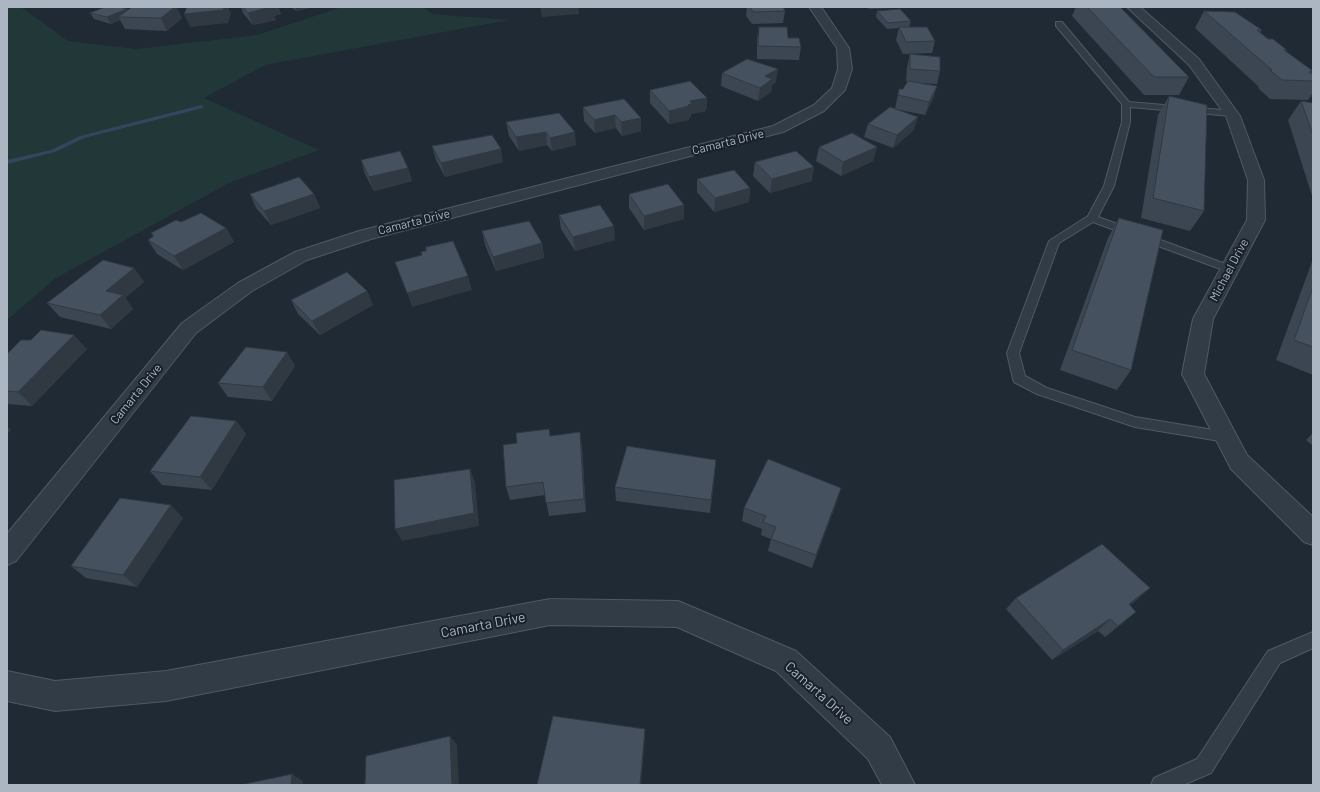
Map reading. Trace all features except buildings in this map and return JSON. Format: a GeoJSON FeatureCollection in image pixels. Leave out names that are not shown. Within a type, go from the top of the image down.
{"type":"FeatureCollection","features":[{"type":"Feature","properties":{"kind":"street","name":"Camarta Drive"},"geometry":{"type":"LineString","coordinates":[[7,553],[189,328],[245,287],[301,256],[365,234],[778,129],[819,108],[838,90],[845,69],[843,48],[815,7]]}},
{"type":"Feature","properties":{"kind":"street","name":"Michael Drive"},"geometry":{"type":"LineString","coordinates":[[1133,7],[1194,62],[1231,113],[1256,180],[1256,220],[1203,318],[1193,374],[1239,462],[1313,534]]}},
{"type":"Feature","properties":{"kind":"street","name":"Camarta Drive"},"geometry":{"type":"LineString","coordinates":[[7,686],[55,696],[166,686],[550,612],[678,614],[786,661],[879,748],[898,785]]}},
{"type":"Feature","properties":{"kind":"lane"},"geometry":{"type":"LineString","coordinates":[[1059,24],[1126,104],[1126,122],[1109,186],[1092,218],[1054,241],[1013,353],[1019,379],[1042,391],[1135,422],[1226,437]]}},
{"type":"Feature","properties":{"kind":"lane"},"geometry":{"type":"LineString","coordinates":[[1126,104],[1231,113]]}},
{"type":"Feature","properties":{"kind":"lane"},"geometry":{"type":"LineString","coordinates":[[1092,218],[1230,269]]}},
{"type":"Feature","properties":{"kind":"lane"},"geometry":{"type":"LineString","coordinates":[[1161,785],[1204,766],[1274,657],[1313,640]]}},
{"type":"Feature","properties":{"kind":"green space"},"geometry":{"type":"Polygon","coordinates":[[[7,7],[21,7],[68,41],[137,49],[257,35],[342,7],[423,7],[433,14],[509,20],[265,65],[204,98],[319,150],[229,183],[56,278],[7,320],[7,7]]]}},
{"type":"Feature","properties":{"kind":"waterway"},"geometry":{"type":"LineString","coordinates":[[7,162],[53,151],[82,137],[201,107]]}}]}
